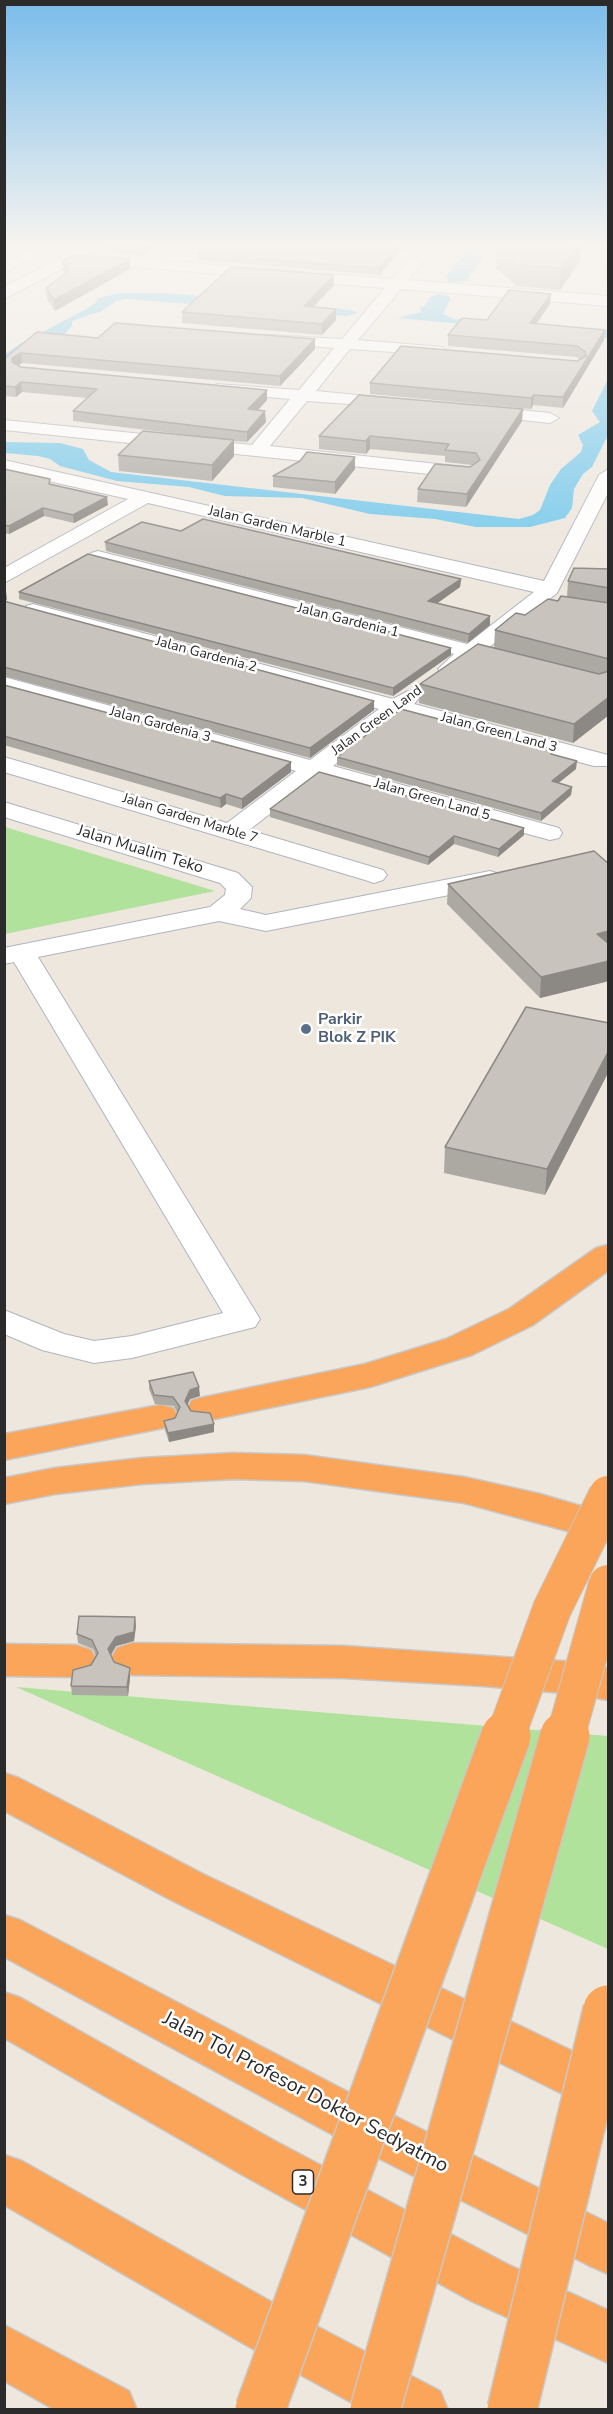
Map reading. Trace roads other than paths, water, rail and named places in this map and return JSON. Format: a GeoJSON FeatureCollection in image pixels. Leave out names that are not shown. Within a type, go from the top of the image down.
{"type":"FeatureCollection","features":[{"type":"Feature","properties":{"kind":"highway"},"geometry":{"type":"LineString","coordinates":[[205,1409],[370,1375],[459,1347],[521,1317],[609,1255]]}},
{"type":"Feature","properties":{"kind":"highway"},"geometry":{"type":"LineString","coordinates":[[4,1447],[160,1417]]}},
{"type":"Feature","properties":{"kind":"highway"},"geometry":{"type":"LineString","coordinates":[[4,1491],[103,1475],[191,1468],[304,1468],[426,1483],[505,1498],[609,1528]]}},
{"type":"Feature","properties":{"kind":"highway"},"geometry":{"type":"LineString","coordinates":[[260,2409],[552,1609],[609,1495]]}},
{"type":"Feature","properties":{"kind":"highway"},"geometry":{"type":"LineString","coordinates":[[375,2409],[609,1584]]}},
{"type":"Feature","properties":{"kind":"highway"},"geometry":{"type":"LineString","coordinates":[[132,1659],[344,1662],[483,1670],[576,1678],[609,1684]]}},
{"type":"Feature","properties":{"kind":"highway"},"geometry":{"type":"LineString","coordinates":[[4,1660],[76,1660]]}},
{"type":"Feature","properties":{"kind":"highway"},"geometry":{"type":"LineString","coordinates":[[4,1790],[187,1887],[609,2092]]}},
{"type":"Feature","properties":{"kind":"highway","name":"Jalan Tol Profesor Doktor Sedyatmo"},"geometry":{"type":"LineString","coordinates":[[4,1934],[352,2120],[609,2249]]}},
{"type":"Feature","properties":{"kind":"highway"},"geometry":{"type":"LineString","coordinates":[[512,2409],[609,2010]]}},
{"type":"Feature","properties":{"kind":"highway","name":"3"},"geometry":{"type":"LineString","coordinates":[[4,2013],[257,2157],[490,2283],[609,2337]]}},
{"type":"Feature","properties":{"kind":"highway"},"geometry":{"type":"LineString","coordinates":[[4,2178],[265,2327],[422,2409]]}},
{"type":"Feature","properties":{"kind":"highway"},"geometry":{"type":"LineString","coordinates":[[4,2351],[110,2409]]}},
{"type":"Feature","properties":{"kind":"street"},"geometry":{"type":"LineString","coordinates":[[257,450],[335,359]]}},
{"type":"Feature","properties":{"kind":"street"},"geometry":{"type":"LineString","coordinates":[[210,387],[421,406]]}},
{"type":"Feature","properties":{"kind":"street"},"geometry":{"type":"LineString","coordinates":[[468,410],[550,417]]}},
{"type":"Feature","properties":{"kind":"street"},"geometry":{"type":"LineString","coordinates":[[4,425],[468,472]]}},
{"type":"Feature","properties":{"kind":"street","name":"Jalan Garden Marble 1"},"geometry":{"type":"LineString","coordinates":[[4,465],[145,497],[548,599]]}},
{"type":"Feature","properties":{"kind":"street"},"geometry":{"type":"LineString","coordinates":[[548,599],[609,475]]}},
{"type":"Feature","properties":{"kind":"street"},"geometry":{"type":"LineString","coordinates":[[4,577],[145,497]]}},
{"type":"Feature","properties":{"kind":"street"},"geometry":{"type":"LineString","coordinates":[[16,552],[39,557]]}},
{"type":"Feature","properties":{"kind":"street","name":"Jalan Gardenia 1"},"geometry":{"type":"LineString","coordinates":[[98,556],[507,661]]}},
{"type":"Feature","properties":{"kind":"street","name":"Jalan Green Land"},"geometry":{"type":"LineString","coordinates":[[232,831],[397,706],[548,599]]}},
{"type":"Feature","properties":{"kind":"street","name":"Jalan Gardenia 2"},"geometry":{"type":"LineString","coordinates":[[15,605],[397,706]]}},
{"type":"Feature","properties":{"kind":"street","name":"Jalan Gardenia 3"},"geometry":{"type":"LineString","coordinates":[[4,684],[315,767]]}},
{"type":"Feature","properties":{"kind":"street","name":"Jalan Green Land 3"},"geometry":{"type":"LineString","coordinates":[[397,706],[602,761]]}},
{"type":"Feature","properties":{"kind":"street","name":"Jalan Garden Marble 7"},"geometry":{"type":"LineString","coordinates":[[4,764],[374,875]]}},
{"type":"Feature","properties":{"kind":"street","name":"Jalan Green Land 5"},"geometry":{"type":"LineString","coordinates":[[315,767],[550,833]]}},
{"type":"Feature","properties":{"kind":"street","name":"Jalan Mualim Teko"},"geometry":{"type":"LineString","coordinates":[[4,809],[229,878],[239,887],[238,898],[219,913]]}},
{"type":"Feature","properties":{"kind":"street"},"geometry":{"type":"LineString","coordinates":[[4,1321],[54,1342],[94,1352],[132,1347],[243,1319],[13,955],[219,913],[266,923],[512,874]]}},
{"type":"Feature","properties":{"kind":"water"},"geometry":{"type":"Polygon","coordinates":[[[608,379],[608,435],[592,467],[583,474],[574,489],[572,508],[565,518],[530,527],[476,527],[435,519],[370,514],[302,498],[225,496],[189,487],[117,481],[60,466],[50,459],[38,456],[5,453],[5,442],[60,443],[83,449],[89,460],[111,472],[519,519],[533,515],[540,510],[550,485],[561,469],[581,452],[583,445],[578,435],[600,422],[592,411],[608,379]]]}},
{"type":"Feature","properties":{"kind":"place","name":"Parkir Blok Z PIK"},"geometry":{"type":"Point","coordinates":[306,1029]}}]}
